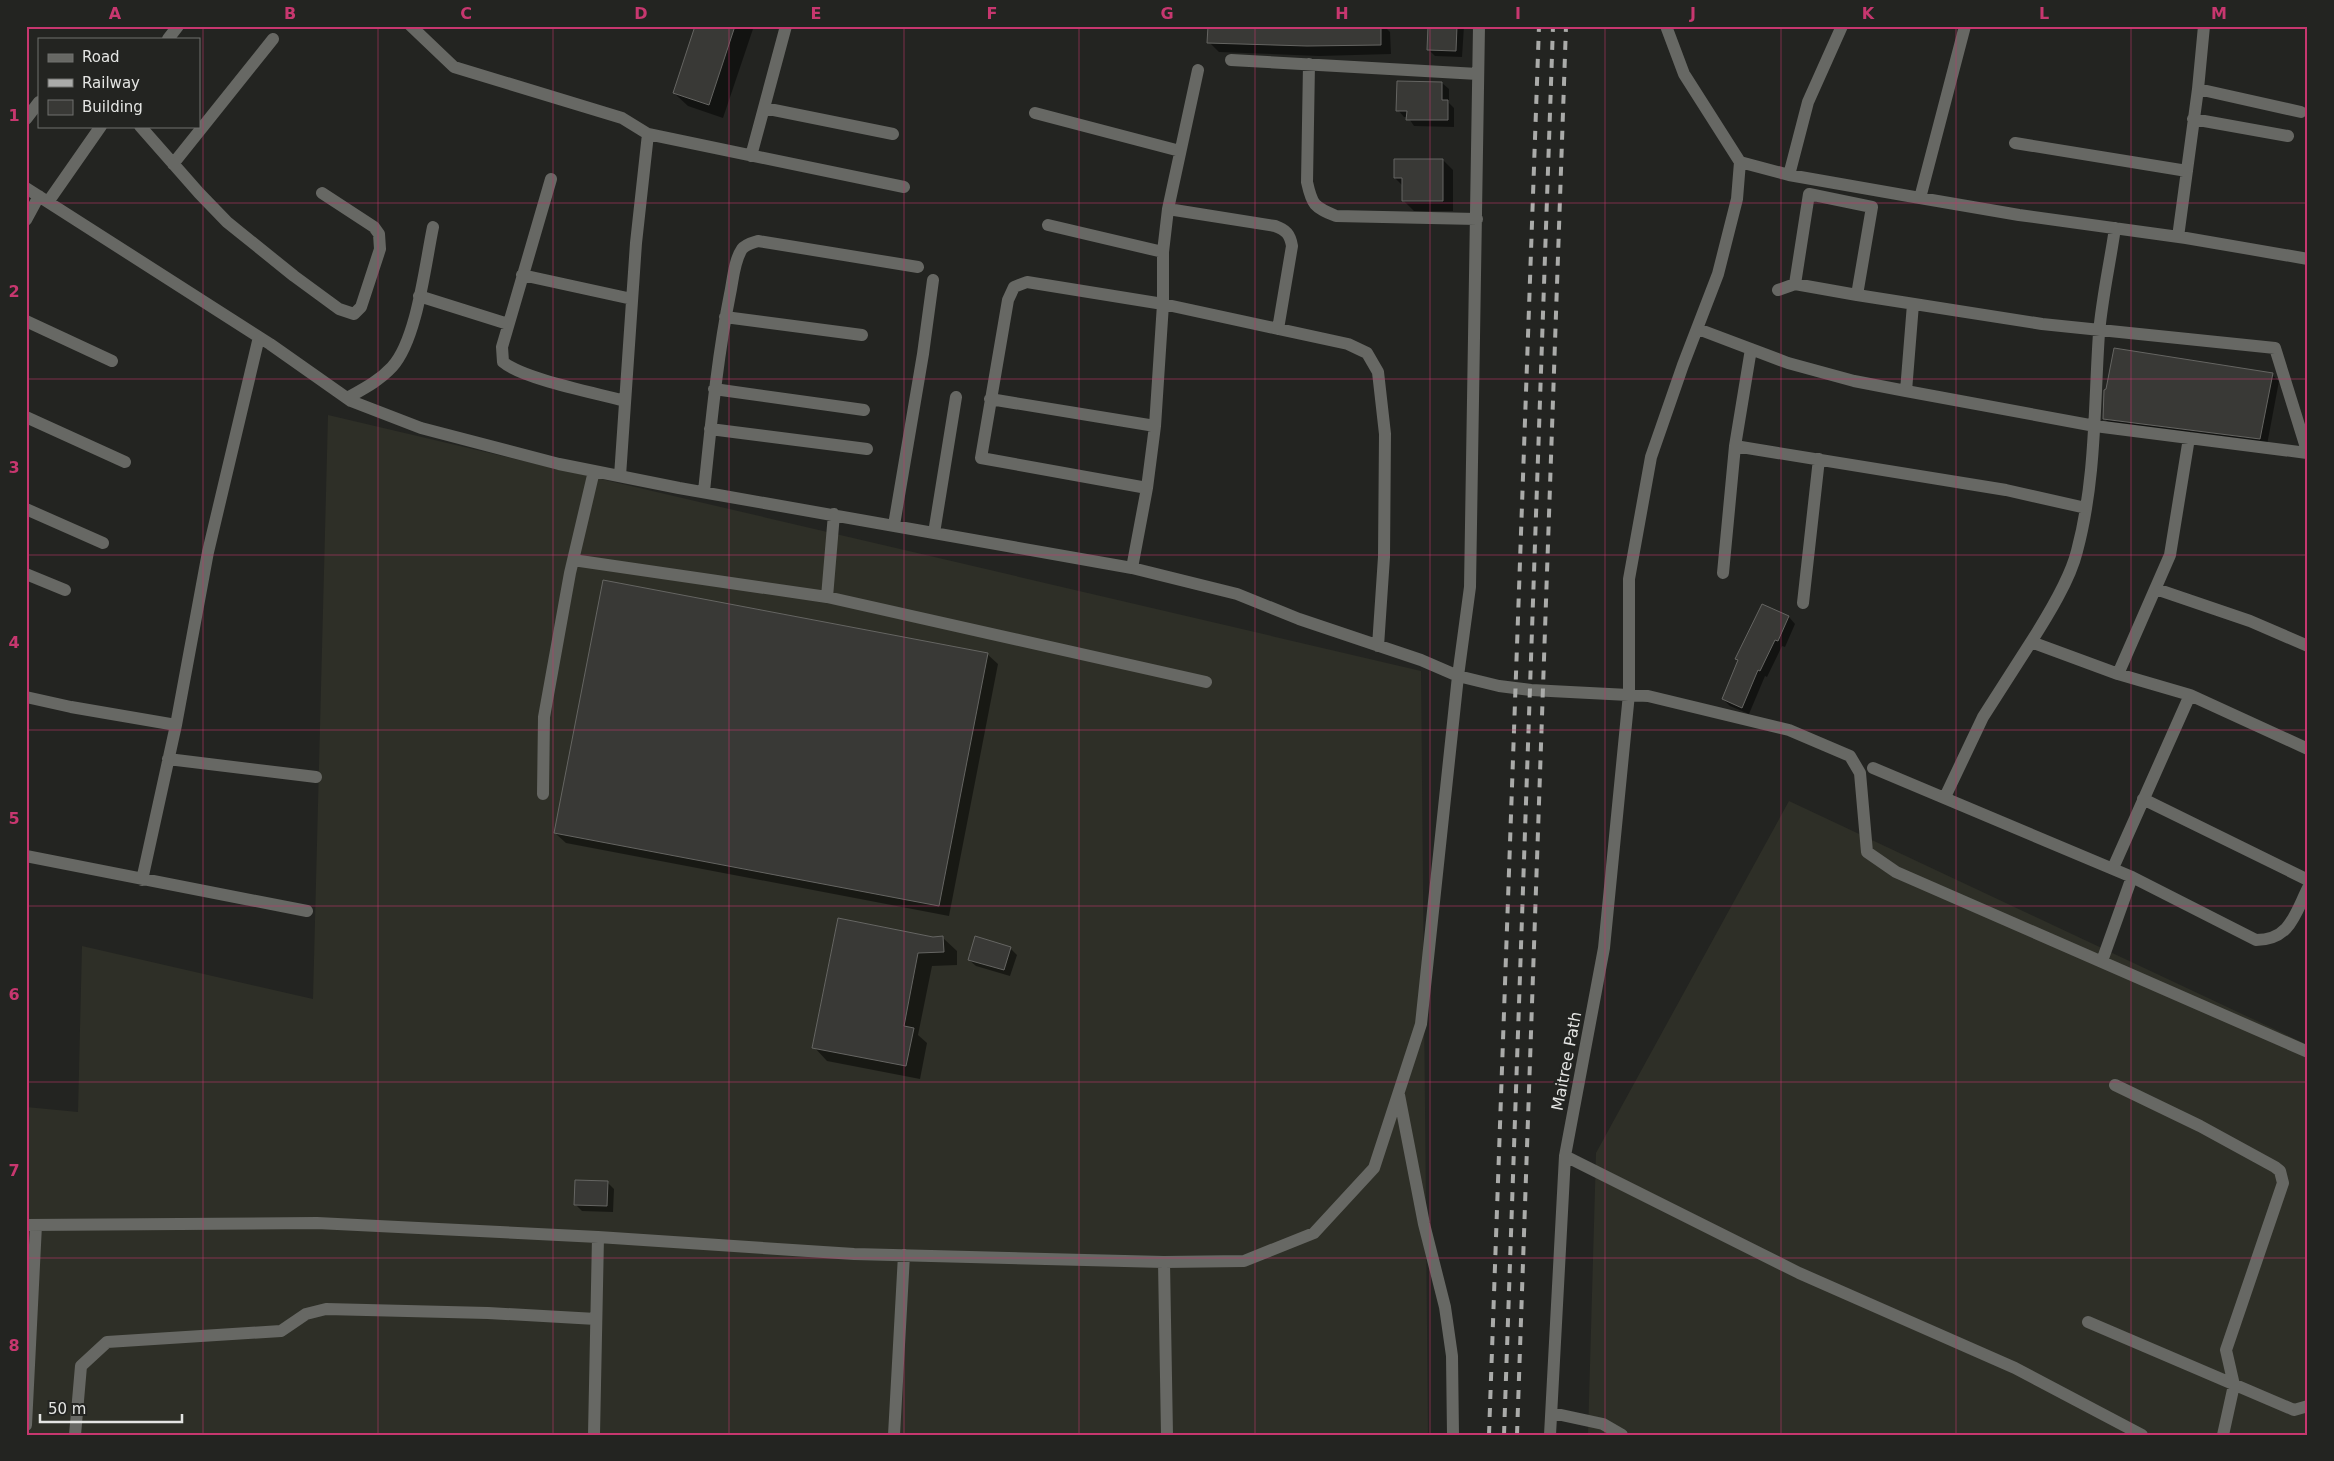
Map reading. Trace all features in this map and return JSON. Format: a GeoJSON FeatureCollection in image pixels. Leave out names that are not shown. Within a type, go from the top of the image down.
{"type":"FeatureCollection","features":[{"type":"Feature","properties":{"kind":"street"},"geometry":{"type":"LineString","coordinates":[[169,38],[178,26]]}},
{"type":"Feature","properties":{"kind":"street"},"geometry":{"type":"LineString","coordinates":[[411,26],[454,67],[622,118],[648,134],[904,187]]}},
{"type":"Feature","properties":{"kind":"street"},"geometry":{"type":"LineString","coordinates":[[751,156],[786,26]]}},
{"type":"Feature","properties":{"kind":"street"},"geometry":{"type":"LineString","coordinates":[[26,1425],[31,1225],[316,1223],[904,1255],[1164,1262],[1244,1261],[1314,1233],[1374,1168],[1421,1024],[1458,676],[1470,587],[1479,26]]}},
{"type":"Feature","properties":{"kind":"street"},"geometry":{"type":"LineString","coordinates":[[1666,26],[1684,74],[1740,162],[1789,174],[1920,198],[2178,237],[2308,259]]}},
{"type":"Feature","properties":{"kind":"street"},"geometry":{"type":"LineString","coordinates":[[1789,174],[1808,102],[1842,26]]}},
{"type":"Feature","properties":{"kind":"street"},"geometry":{"type":"LineString","coordinates":[[1920,198],[1965,26]]}},
{"type":"Feature","properties":{"kind":"street"},"geometry":{"type":"LineString","coordinates":[[2178,237],[2198,89],[2204,26]]}},
{"type":"Feature","properties":{"kind":"street"},"geometry":{"type":"LineString","coordinates":[[172,164],[272,40]]}},
{"type":"Feature","properties":{"kind":"street"},"geometry":{"type":"LineString","coordinates":[[1231,60],[1478,74]]}},
{"type":"Feature","properties":{"kind":"street"},"geometry":{"type":"LineString","coordinates":[[1309,64],[1308,182],[1311,198],[1315,206],[1336,216],[1477,219]]}},
{"type":"Feature","properties":{"kind":"street"},"geometry":{"type":"LineString","coordinates":[[1132,568],[1147,488],[1155,426],[1163,304],[1163,252],[1168,209],[1198,70]]}},
{"type":"Feature","properties":{"kind":"street"},"geometry":{"type":"LineString","coordinates":[[2198,89],[2301,112]]}},
{"type":"Feature","properties":{"kind":"street"},"geometry":{"type":"LineString","coordinates":[[26,119],[38,103]]}},
{"type":"Feature","properties":{"kind":"street"},"geometry":{"type":"LineString","coordinates":[[764,108],[893,134]]}},
{"type":"Feature","properties":{"kind":"street"},"geometry":{"type":"LineString","coordinates":[[1035,112],[1180,151]]}},
{"type":"Feature","properties":{"kind":"street"},"geometry":{"type":"LineString","coordinates":[[2193,119],[2288,136]]}},
{"type":"Feature","properties":{"kind":"street"},"geometry":{"type":"LineString","coordinates":[[26,220],[95,128]]}},
{"type":"Feature","properties":{"kind":"street"},"geometry":{"type":"LineString","coordinates":[[142,128],[172,164],[227,222],[338,309],[354,314],[361,307],[380,248],[380,239],[374,227],[322,193]]}},
{"type":"Feature","properties":{"kind":"street"},"geometry":{"type":"LineString","coordinates":[[620,476],[632,299],[648,134]]}},
{"type":"Feature","properties":{"kind":"street"},"geometry":{"type":"LineString","coordinates":[[2015,143],[2187,171]]}},
{"type":"Feature","properties":{"kind":"street","name":"Maitree Path"},"geometry":{"type":"LineString","coordinates":[[1550,1435],[1565,1156],[1604,948],[1629,694],[1629,579],[1651,457],[1683,365],[1718,274],[1738,199],[1740,162]]}},
{"type":"Feature","properties":{"kind":"street"},"geometry":{"type":"LineString","coordinates":[[551,179],[508,324],[501,355],[503,362],[508,366],[533,376],[624,401]]}},
{"type":"Feature","properties":{"kind":"street"},"geometry":{"type":"LineString","coordinates":[[26,188],[259,337],[347,398],[421,428],[594,471],[1132,568],[1237,594],[1299,620],[1378,646],[1458,676],[1517,689],[1648,696],[1789,730],[1850,756],[1860,773],[1867,852],[1896,872],[2308,1052]]}},
{"type":"Feature","properties":{"kind":"street"},"geometry":{"type":"LineString","coordinates":[[1795,284],[1809,194],[1872,207],[1857,295]]}},
{"type":"Feature","properties":{"kind":"street"},"geometry":{"type":"LineString","coordinates":[[1168,209],[1275,226],[1284,230],[1290,236],[1292,246],[1278,329]]}},
{"type":"Feature","properties":{"kind":"street"},"geometry":{"type":"LineString","coordinates":[[1048,225],[1163,252]]}},
{"type":"Feature","properties":{"kind":"street"},"geometry":{"type":"LineString","coordinates":[[347,398],[377,380],[392,367],[405,347],[419,296],[433,227]]}},
{"type":"Feature","properties":{"kind":"street"},"geometry":{"type":"LineString","coordinates":[[1945,797],[1983,716],[2052,610],[2077,553],[2086,508],[2095,426],[2099,331],[2115,228]]}},
{"type":"Feature","properties":{"kind":"street"},"geometry":{"type":"LineString","coordinates":[[704,491],[714,389],[737,260],[742,248],[749,243],[764,242],[918,267]]}},
{"type":"Feature","properties":{"kind":"street"},"geometry":{"type":"LineString","coordinates":[[522,275],[632,299]]}},
{"type":"Feature","properties":{"kind":"street"},"geometry":{"type":"LineString","coordinates":[[894,525],[934,280]]}},
{"type":"Feature","properties":{"kind":"street"},"geometry":{"type":"LineString","coordinates":[[1147,488],[981,458],[1008,300],[1014,287],[1027,282],[1163,304],[1348,344],[1367,353],[1378,372],[1385,434],[1384,556],[1378,646]]}},
{"type":"Feature","properties":{"kind":"street"},"geometry":{"type":"LineString","coordinates":[[1698,329],[1788,363],[1854,381],[1906,392],[2095,426],[2308,454],[2275,348],[2099,331],[1914,304],[1795,284],[1778,290]]}},
{"type":"Feature","properties":{"kind":"street"},"geometry":{"type":"LineString","coordinates":[[419,296],[508,324]]}},
{"type":"Feature","properties":{"kind":"street"},"geometry":{"type":"LineString","coordinates":[[1906,392],[1914,304]]}},
{"type":"Feature","properties":{"kind":"street"},"geometry":{"type":"LineString","coordinates":[[726,317],[862,334]]}},
{"type":"Feature","properties":{"kind":"street"},"geometry":{"type":"LineString","coordinates":[[26,321],[112,361]]}},
{"type":"Feature","properties":{"kind":"street"},"geometry":{"type":"LineString","coordinates":[[142,880],[176,725],[208,552],[259,337]]}},
{"type":"Feature","properties":{"kind":"street"},"geometry":{"type":"LineString","coordinates":[[1722,573],[1735,446],[1751,349]]}},
{"type":"Feature","properties":{"kind":"street"},"geometry":{"type":"LineString","coordinates":[[714,389],[864,410]]}},
{"type":"Feature","properties":{"kind":"street"},"geometry":{"type":"LineString","coordinates":[[934,533],[956,396]]}},
{"type":"Feature","properties":{"kind":"street"},"geometry":{"type":"LineString","coordinates":[[990,399],[1155,426]]}},
{"type":"Feature","properties":{"kind":"street"},"geometry":{"type":"LineString","coordinates":[[26,417],[125,462]]}},
{"type":"Feature","properties":{"kind":"street"},"geometry":{"type":"LineString","coordinates":[[710,429],[867,449]]}},
{"type":"Feature","properties":{"kind":"street"},"geometry":{"type":"LineString","coordinates":[[2118,674],[2170,555],[2189,438]]}},
{"type":"Feature","properties":{"kind":"street"},"geometry":{"type":"LineString","coordinates":[[1735,446],[2006,490],[2086,508]]}},
{"type":"Feature","properties":{"kind":"street"},"geometry":{"type":"LineString","coordinates":[[1803,603],[1819,459]]}},
{"type":"Feature","properties":{"kind":"street"},"geometry":{"type":"LineString","coordinates":[[543,794],[544,718],[573,560],[594,471]]}},
{"type":"Feature","properties":{"kind":"street"},"geometry":{"type":"LineString","coordinates":[[26,509],[103,543]]}},
{"type":"Feature","properties":{"kind":"street"},"geometry":{"type":"LineString","coordinates":[[827,597],[834,514]]}},
{"type":"Feature","properties":{"kind":"street"},"geometry":{"type":"LineString","coordinates":[[573,560],[827,597],[1206,682]]}},
{"type":"Feature","properties":{"kind":"street"},"geometry":{"type":"LineString","coordinates":[[26,574],[64,590]]}},
{"type":"Feature","properties":{"kind":"street"},"geometry":{"type":"LineString","coordinates":[[2156,589],[2250,621],[2308,646]]}},
{"type":"Feature","properties":{"kind":"street"},"geometry":{"type":"LineString","coordinates":[[2031,642],[2118,674],[2190,695],[2308,748]]}},
{"type":"Feature","properties":{"kind":"street"},"geometry":{"type":"LineString","coordinates":[[2113,868],[2190,695]]}},
{"type":"Feature","properties":{"kind":"street"},"geometry":{"type":"LineString","coordinates":[[26,697],[71,707],[176,725]]}},
{"type":"Feature","properties":{"kind":"street"},"geometry":{"type":"LineString","coordinates":[[168,759],[316,777]]}},
{"type":"Feature","properties":{"kind":"street"},"geometry":{"type":"LineString","coordinates":[[1873,768],[2113,868],[2256,940],[2278,937],[2286,931],[2304,903],[2308,888]]}},
{"type":"Feature","properties":{"kind":"street"},"geometry":{"type":"LineString","coordinates":[[2144,799],[2308,880]]}},
{"type":"Feature","properties":{"kind":"street"},"geometry":{"type":"LineString","coordinates":[[26,856],[307,911]]}},
{"type":"Feature","properties":{"kind":"street"},"geometry":{"type":"LineString","coordinates":[[2102,961],[2132,877]]}},
{"type":"Feature","properties":{"kind":"street"},"geometry":{"type":"LineString","coordinates":[[2115,1085],[2200,1126],[2276,1166],[2280,1171],[2283,1183],[2226,1350],[2234,1385],[2223,1435]]}},
{"type":"Feature","properties":{"kind":"street"},"geometry":{"type":"LineString","coordinates":[[1398,1094],[1424,1224],[1445,1307],[1452,1356],[1453,1435]]}},
{"type":"Feature","properties":{"kind":"street"},"geometry":{"type":"LineString","coordinates":[[1565,1156],[1799,1274],[2015,1368],[2142,1435]]}},
{"type":"Feature","properties":{"kind":"street"},"geometry":{"type":"LineString","coordinates":[[594,1435],[598,1237]]}},
{"type":"Feature","properties":{"kind":"street"},"geometry":{"type":"LineString","coordinates":[[894,1435],[904,1255]]}},
{"type":"Feature","properties":{"kind":"street"},"geometry":{"type":"LineString","coordinates":[[1164,1262],[1167,1435]]}},
{"type":"Feature","properties":{"kind":"street"},"geometry":{"type":"LineString","coordinates":[[75,1435],[81,1366],[107,1342],[281,1331],[306,1314],[326,1310],[488,1313],[596,1319]]}},
{"type":"Feature","properties":{"kind":"street"},"geometry":{"type":"LineString","coordinates":[[2088,1322],[2294,1410],[2308,1406]]}},
{"type":"Feature","properties":{"kind":"street"},"geometry":{"type":"LineString","coordinates":[[1552,1413],[1603,1424],[1622,1435]]}},
{"type":"Feature","properties":{"kind":"shaded area"},"geometry":{"type":"Polygon","coordinates":[[[328,415],[1421,671],[1428,1435],[26,1435],[26,1107],[78,1112],[82,946],[313,999],[328,415]]]}},
{"type":"Feature","properties":{"kind":"shaded area"},"geometry":{"type":"Polygon","coordinates":[[[1789,801],[2308,1045],[2308,1435],[1588,1435],[1596,1153],[1789,801]]]}},
{"type":"Feature","properties":{"kind":"building"},"geometry":{"type":"Polygon","coordinates":[[[695,26],[735,26],[709,105],[673,93],[695,26]]]}},
{"type":"Feature","properties":{"kind":"building"},"geometry":{"type":"Polygon","coordinates":[[[1208,26],[1381,26],[1381,45],[1307,46],[1207,43],[1208,26]]]}},
{"type":"Feature","properties":{"kind":"building"},"geometry":{"type":"Polygon","coordinates":[[[1428,26],[1457,26],[1456,51],[1427,50],[1428,26]]]}},
{"type":"Feature","properties":{"kind":"building"},"geometry":{"type":"Polygon","coordinates":[[[1397,81],[1442,82],[1442,100],[1448,100],[1448,120],[1406,120],[1407,111],[1396,111],[1397,81]]]}},
{"type":"Feature","properties":{"kind":"building"},"geometry":{"type":"Polygon","coordinates":[[[1394,159],[1443,159],[1443,201],[1402,201],[1402,178],[1394,178],[1394,159]]]}},
{"type":"Feature","properties":{"kind":"building"},"geometry":{"type":"Polygon","coordinates":[[[2114,348],[2273,373],[2260,439],[2103,419],[2104,390],[2106,389],[2114,348]]]}},
{"type":"Feature","properties":{"kind":"building"},"geometry":{"type":"Polygon","coordinates":[[[603,580],[988,653],[939,906],[554,833],[603,580]]]}},
{"type":"Feature","properties":{"kind":"building"},"geometry":{"type":"Polygon","coordinates":[[[1762,604],[1789,616],[1778,641],[1775,640],[1760,671],[1758,670],[1742,708],[1722,699],[1738,660],[1735,659],[1762,604]]]}},
{"type":"Feature","properties":{"kind":"building"},"geometry":{"type":"Polygon","coordinates":[[[838,918],[933,937],[943,936],[944,952],[918,953],[904,1026],[914,1028],[906,1066],[812,1048],[838,918]]]}},
{"type":"Feature","properties":{"kind":"building"},"geometry":{"type":"Polygon","coordinates":[[[975,936],[1011,947],[1004,970],[968,960],[975,936]]]}},
{"type":"Feature","properties":{"kind":"building"},"geometry":{"type":"Polygon","coordinates":[[[575,1180],[608,1181],[607,1206],[574,1205],[575,1180]]]}},
{"type":"Feature","properties":{"kind":"railway"},"geometry":{"type":"LineString","coordinates":[[1489,1435],[1539,26]]}},
{"type":"Feature","properties":{"kind":"railway"},"geometry":{"type":"LineString","coordinates":[[1504,1435],[1553,26]]}},
{"type":"Feature","properties":{"kind":"railway"},"geometry":{"type":"LineString","coordinates":[[1517,1435],[1566,26]]}}]}
